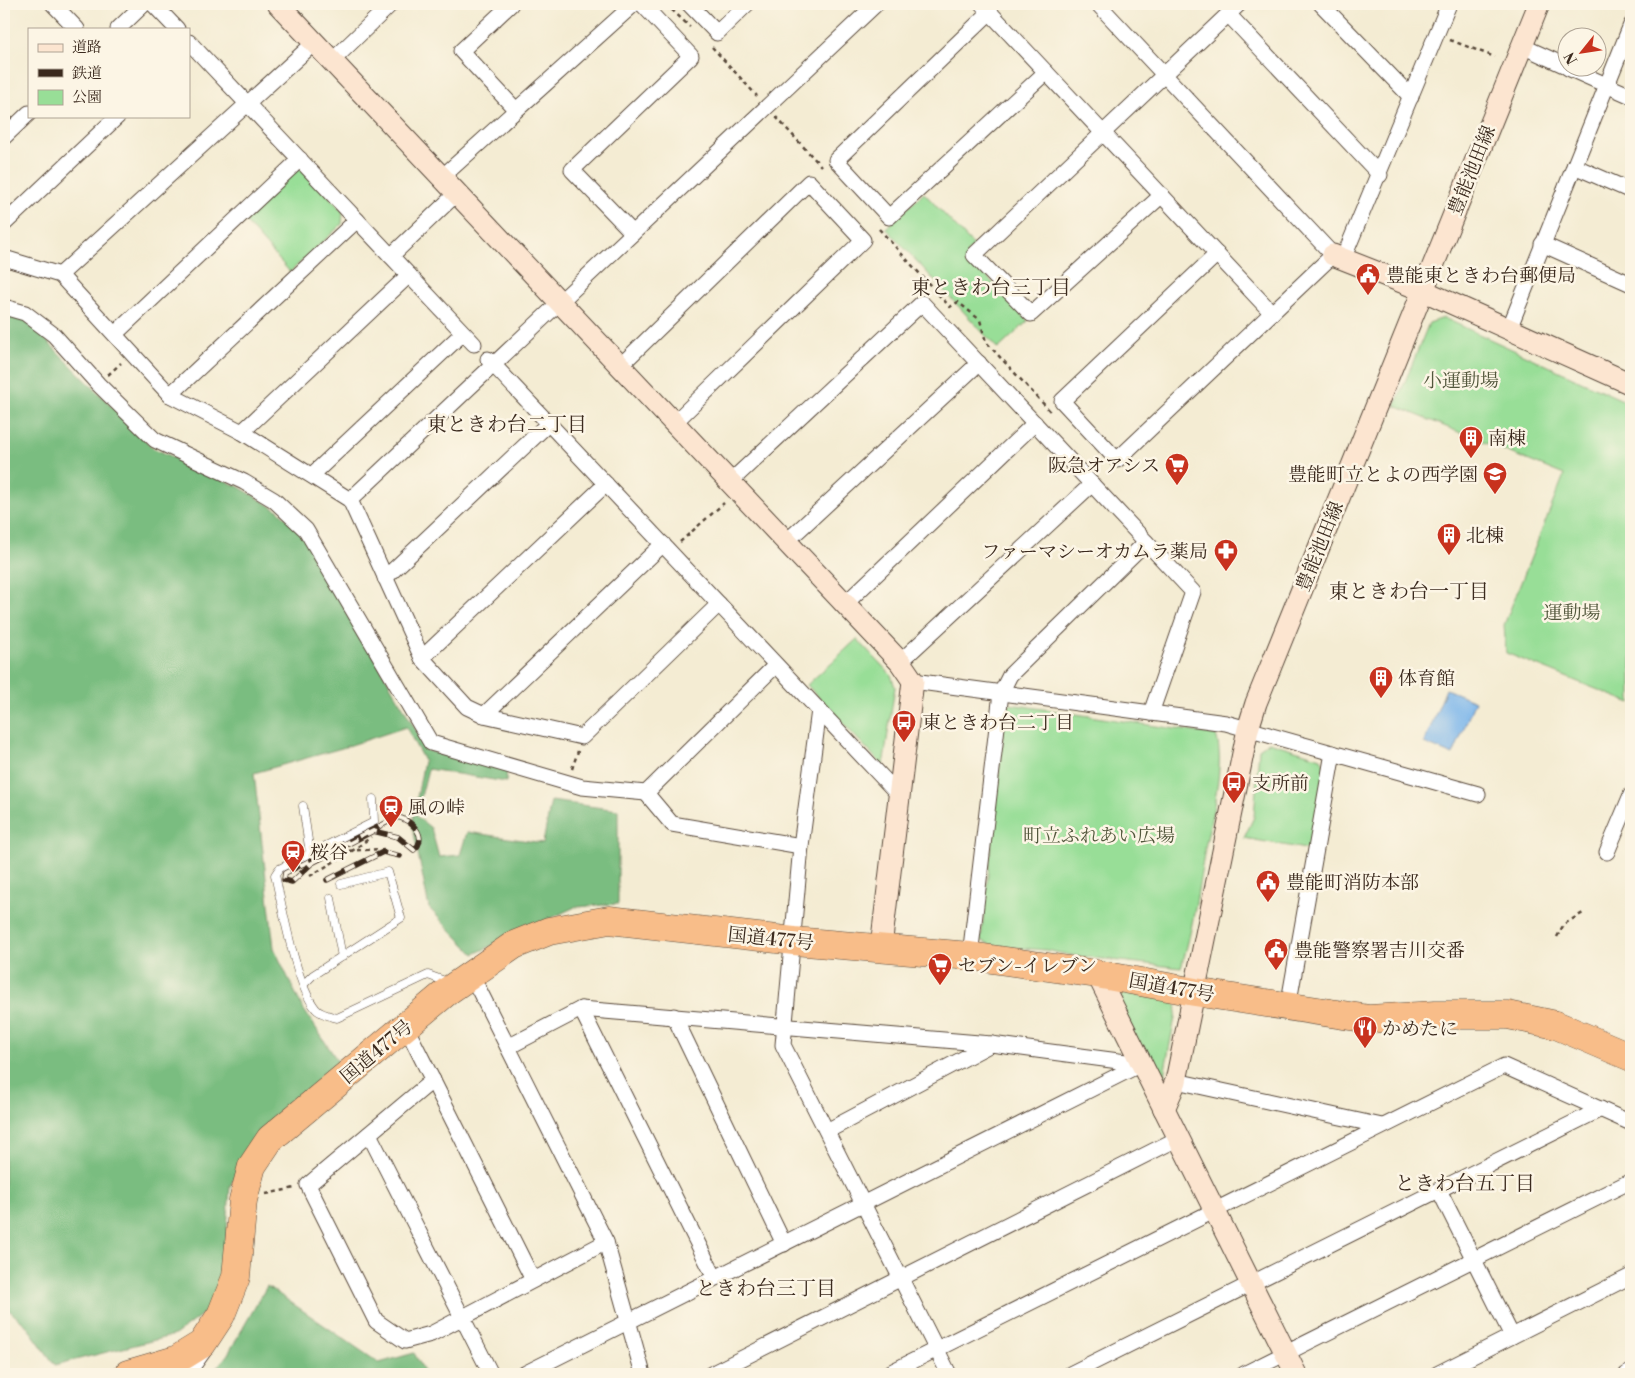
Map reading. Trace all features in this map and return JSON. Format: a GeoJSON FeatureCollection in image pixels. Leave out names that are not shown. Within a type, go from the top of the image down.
{"type":"FeatureCollection","features":[{"type":"Feature","properties":{"kind":"highway","name":"国道477号"},"geometry":{"type":"LineString","coordinates":[[128,1374],[176,1360],[202,1344],[221,1315],[236,1277],[243,1200],[252,1166],[270,1139],[449,990],[522,942],[549,931],[609,920],[794,941],[970,956],[1097,974],[1369,1020],[1435,1015],[1508,1015],[1556,1025],[1631,1057]]}},
{"type":"Feature","properties":{"kind":"street"},"geometry":{"type":"LineString","coordinates":[[53,4],[76,28]]}},
{"type":"Feature","properties":{"kind":"street"},"geometry":{"type":"LineString","coordinates":[[119,28],[144,4]]}},
{"type":"Feature","properties":{"kind":"street"},"geometry":{"type":"LineString","coordinates":[[153,4],[176,28]]}},
{"type":"Feature","properties":{"kind":"street"},"geometry":{"type":"LineString","coordinates":[[278,4],[900,662],[913,681],[880,947]]}},
{"type":"Feature","properties":{"kind":"street"},"geometry":{"type":"LineString","coordinates":[[332,61],[391,4]]}},
{"type":"Feature","properties":{"kind":"street"},"geometry":{"type":"LineString","coordinates":[[511,4],[461,51],[516,110]]}},
{"type":"Feature","properties":{"kind":"street"},"geometry":{"type":"LineString","coordinates":[[442,177],[634,4]]}},
{"type":"Feature","properties":{"kind":"street"},"geometry":{"type":"LineString","coordinates":[[632,233],[572,170],[691,56],[642,4]]}},
{"type":"Feature","properties":{"kind":"street"},"geometry":{"type":"LineString","coordinates":[[689,4],[717,33],[747,4]]}},
{"type":"Feature","properties":{"kind":"street"},"geometry":{"type":"LineString","coordinates":[[350,500],[490,361],[560,302],[876,4]]}},
{"type":"Feature","properties":{"kind":"street"},"geometry":{"type":"LineString","coordinates":[[1098,4],[1338,257],[1422,290],[1631,384]]}},
{"type":"Feature","properties":{"kind":"street"},"geometry":{"type":"LineString","coordinates":[[1162,195],[1031,314],[974,255],[1239,4]]}},
{"type":"Feature","properties":{"kind":"street"},"geometry":{"type":"LineString","coordinates":[[1321,4],[1412,97]]}},
{"type":"Feature","properties":{"kind":"street"},"geometry":{"type":"LineString","coordinates":[[1217,254],[1062,401],[1117,460],[1272,313],[1338,257],[1380,175],[1447,10],[1434,4]]}},
{"type":"Feature","properties":{"kind":"street","name":"豊能池田線"},"geometry":{"type":"LineString","coordinates":[[1164,1109],[1176,1081],[1248,728],[1256,703],[1539,4]]}},
{"type":"Feature","properties":{"kind":"street"},"geometry":{"type":"LineString","coordinates":[[1046,72],[889,217],[836,160],[986,8],[1272,313]]}},
{"type":"Feature","properties":{"kind":"street"},"geometry":{"type":"LineString","coordinates":[[1228,14],[1380,175]]}},
{"type":"Feature","properties":{"kind":"street"},"geometry":{"type":"LineString","coordinates":[[1508,329],[1631,26]]}},
{"type":"Feature","properties":{"kind":"street"},"geometry":{"type":"LineString","coordinates":[[60,275],[314,42]]}},
{"type":"Feature","properties":{"kind":"street"},"geometry":{"type":"LineString","coordinates":[[190,46],[300,159],[468,338],[312,476]]}},
{"type":"Feature","properties":{"kind":"street"},"geometry":{"type":"LineString","coordinates":[[1522,46],[1558,62]]}},
{"type":"Feature","properties":{"kind":"street"},"geometry":{"type":"LineString","coordinates":[[1592,78],[1631,96]]}},
{"type":"Feature","properties":{"kind":"street"},"geometry":{"type":"LineString","coordinates":[[4,137],[28,114]]}},
{"type":"Feature","properties":{"kind":"street"},"geometry":{"type":"LineString","coordinates":[[4,224],[116,118]]}},
{"type":"Feature","properties":{"kind":"street"},"geometry":{"type":"LineString","coordinates":[[115,334],[300,159]]}},
{"type":"Feature","properties":{"kind":"street"},"geometry":{"type":"LineString","coordinates":[[1574,166],[1631,191]]}},
{"type":"Feature","properties":{"kind":"street"},"geometry":{"type":"LineString","coordinates":[[620,366],[809,182],[863,240],[674,423]]}},
{"type":"Feature","properties":{"kind":"street"},"geometry":{"type":"LineString","coordinates":[[391,256],[457,193]]}},
{"type":"Feature","properties":{"kind":"street"},"geometry":{"type":"LineString","coordinates":[[170,394],[357,220]]}},
{"type":"Feature","properties":{"kind":"street"},"geometry":{"type":"LineString","coordinates":[[1542,244],[1631,284]]}},
{"type":"Feature","properties":{"kind":"street"},"geometry":{"type":"LineString","coordinates":[[4,258],[60,275],[170,394],[242,432],[350,500],[422,658],[467,707],[484,715],[582,737],[719,604]]}},
{"type":"Feature","properties":{"kind":"street"},"geometry":{"type":"LineString","coordinates":[[242,432],[409,275]]}},
{"type":"Feature","properties":{"kind":"street"},"geometry":{"type":"LineString","coordinates":[[734,486],[922,303],[1193,592],[1151,713]]}},
{"type":"Feature","properties":{"kind":"street"},"geometry":{"type":"LineString","coordinates":[[4,307],[25,314],[54,335],[98,384],[154,440],[244,482],[274,500],[306,530],[431,743],[582,787],[646,793],[672,824],[801,846]]}},
{"type":"Feature","properties":{"kind":"street"},"geometry":{"type":"LineString","coordinates":[[490,361],[898,794]]}},
{"type":"Feature","properties":{"kind":"street"},"geometry":{"type":"LineString","coordinates":[[786,542],[979,363]]}},
{"type":"Feature","properties":{"kind":"street"},"geometry":{"type":"LineString","coordinates":[[385,578],[549,423]]}},
{"type":"Feature","properties":{"kind":"street"},"geometry":{"type":"LineString","coordinates":[[845,604],[1035,424]]}},
{"type":"Feature","properties":{"kind":"street"},"geometry":{"type":"LineString","coordinates":[[422,658],[606,484]]}},
{"type":"Feature","properties":{"kind":"street"},"geometry":{"type":"LineString","coordinates":[[900,662],[1092,484]]}},
{"type":"Feature","properties":{"kind":"street"},"geometry":{"type":"LineString","coordinates":[[970,956],[1001,693],[1010,674],[1146,542]]}},
{"type":"Feature","properties":{"kind":"street"},"geometry":{"type":"LineString","coordinates":[[484,715],[666,548]]}},
{"type":"Feature","properties":{"kind":"street"},"geometry":{"type":"LineString","coordinates":[[646,793],[776,665]]}},
{"type":"Feature","properties":{"kind":"street"},"geometry":{"type":"LineString","coordinates":[[913,681],[1226,723],[1478,794]]}},
{"type":"Feature","properties":{"kind":"street"},"geometry":{"type":"LineString","coordinates":[[819,710],[801,846],[794,941],[783,1045],[949,1374]]}},
{"type":"Feature","properties":{"kind":"street"},"geometry":{"type":"LineString","coordinates":[[1288,1007],[1333,753]]}},
{"type":"Feature","properties":{"kind":"street"},"geometry":{"type":"LineString","coordinates":[[1607,852],[1631,795]]}},
{"type":"Feature","properties":{"kind":"street"},"geometry":{"type":"LineString","coordinates":[[471,974],[606,1242],[627,1323],[643,1374]]}},
{"type":"Feature","properties":{"kind":"street"},"geometry":{"type":"LineString","coordinates":[[1097,974],[1296,1374]]}},
{"type":"Feature","properties":{"kind":"street"},"geometry":{"type":"LineString","coordinates":[[508,1047],[581,1009],[992,1044],[1142,1064]]}},
{"type":"Feature","properties":{"kind":"street"},"geometry":{"type":"LineString","coordinates":[[581,1009],[715,1278]]}},
{"type":"Feature","properties":{"kind":"street"},"geometry":{"type":"LineString","coordinates":[[674,1016],[784,1244]]}},
{"type":"Feature","properties":{"kind":"street"},"geometry":{"type":"LineString","coordinates":[[406,1027],[533,1280]]}},
{"type":"Feature","properties":{"kind":"street"},"geometry":{"type":"LineString","coordinates":[[827,1132],[992,1044]]}},
{"type":"Feature","properties":{"kind":"street"},"geometry":{"type":"LineString","coordinates":[[524,1374],[1142,1064]]}},
{"type":"Feature","properties":{"kind":"street"},"geometry":{"type":"LineString","coordinates":[[887,1374],[1504,1066],[1631,1122]]}},
{"type":"Feature","properties":{"kind":"street"},"geometry":{"type":"LineString","coordinates":[[433,1080],[308,1185],[376,1321],[405,1341],[431,1334],[462,1316],[606,1242]]}},
{"type":"Feature","properties":{"kind":"street"},"geometry":{"type":"LineString","coordinates":[[1176,1081],[1382,1126]]}},
{"type":"Feature","properties":{"kind":"street"},"geometry":{"type":"LineString","coordinates":[[1070,1374],[1601,1109]]}},
{"type":"Feature","properties":{"kind":"street"},"geometry":{"type":"LineString","coordinates":[[369,1134],[491,1374]]}},
{"type":"Feature","properties":{"kind":"street"},"geometry":{"type":"LineString","coordinates":[[711,1374],[1178,1138]]}},
{"type":"Feature","properties":{"kind":"street"},"geometry":{"type":"LineString","coordinates":[[1244,1374],[1631,1181]]}},
{"type":"Feature","properties":{"kind":"street"},"geometry":{"type":"LineString","coordinates":[[1439,1190],[1512,1336]]}},
{"type":"Feature","properties":{"kind":"street"},"geometry":{"type":"LineString","coordinates":[[1437,1374],[1631,1276]]}},
{"type":"Feature","properties":{"kind":"street"},"geometry":{"type":"LineString","coordinates":[[187,1374],[208,1345],[221,1315]]}},
{"type":"Feature","properties":{"kind":"street"},"geometry":{"type":"LineString","coordinates":[[1627,1374],[1631,1372]]}},
{"type":"Feature","properties":{"kind":"lane"},"geometry":{"type":"LineString","coordinates":[[373,800],[374,822],[279,869],[275,875],[287,931],[304,984],[316,1009],[337,1018],[428,975],[442,980],[449,990]]}},
{"type":"Feature","properties":{"kind":"lane"},"geometry":{"type":"LineString","coordinates":[[303,806],[310,854]]}},
{"type":"Feature","properties":{"kind":"lane"},"geometry":{"type":"LineString","coordinates":[[304,984],[401,918],[388,872],[341,884]]}},
{"type":"Feature","properties":{"kind":"lane"},"geometry":{"type":"LineString","coordinates":[[331,898],[342,957]]}},
{"type":"Feature","properties":{"kind":"path"},"geometry":{"type":"LineString","coordinates":[[666,4],[686,26],[695,28]]}},
{"type":"Feature","properties":{"kind":"path"},"geometry":{"type":"LineString","coordinates":[[1437,35],[1495,57]]}},
{"type":"Feature","properties":{"kind":"path"},"geometry":{"type":"LineString","coordinates":[[709,44],[824,170]]}},
{"type":"Feature","properties":{"kind":"path"},"geometry":{"type":"LineString","coordinates":[[874,223],[950,306],[958,302],[980,320],[986,342],[1055,418]]}},
{"type":"Feature","properties":{"kind":"path"},"geometry":{"type":"LineString","coordinates":[[98,384],[131,352]]}},
{"type":"Feature","properties":{"kind":"path"},"geometry":{"type":"LineString","coordinates":[[666,548],[734,486]]}},
{"type":"Feature","properties":{"kind":"path"},"geometry":{"type":"LineString","coordinates":[[568,783],[582,737]]}},
{"type":"Feature","properties":{"kind":"path"},"geometry":{"type":"LineString","coordinates":[[310,876],[371,838],[368,826]]}},
{"type":"Feature","properties":{"kind":"path"},"geometry":{"type":"LineString","coordinates":[[333,843],[337,851],[384,849]]}},
{"type":"Feature","properties":{"kind":"path"},"geometry":{"type":"LineString","coordinates":[[1557,937],[1564,924],[1583,913]]}},
{"type":"Feature","properties":{"kind":"path"},"geometry":{"type":"LineString","coordinates":[[252,1166],[266,1194],[308,1185]]}},
{"type":"Feature","properties":{"kind":"green space"},"geometry":{"type":"Polygon","coordinates":[[[294,169],[304,169],[343,212],[342,224],[290,272],[242,218],[294,169]]]}},
{"type":"Feature","properties":{"kind":"green space"},"geometry":{"type":"Polygon","coordinates":[[[924,193],[974,246],[966,254],[1028,321],[998,349],[886,228],[924,193]]]}},
{"type":"Feature","properties":{"kind":"green space"},"geometry":{"type":"Polygon","coordinates":[[[4,310],[22,316],[153,448],[239,487],[279,511],[307,539],[428,751],[507,768],[506,782],[428,769],[416,816],[431,828],[439,857],[460,855],[467,832],[543,843],[551,801],[618,810],[618,904],[575,907],[474,954],[429,908],[412,824],[424,761],[406,727],[342,748],[254,773],[274,948],[302,1007],[339,1063],[260,1135],[230,1186],[224,1271],[212,1307],[175,1335],[55,1365],[26,1325],[4,1306],[4,310]]]}},
{"type":"Feature","properties":{"kind":"green space"},"geometry":{"type":"Polygon","coordinates":[[[1444,318],[1631,404],[1631,703],[1506,653],[1504,625],[1564,475],[1395,406],[1429,323],[1444,318]]]}},
{"type":"Feature","properties":{"kind":"green space"},"geometry":{"type":"Polygon","coordinates":[[[857,639],[891,675],[895,687],[883,766],[807,685],[857,639]]]}},
{"type":"Feature","properties":{"kind":"green space","name":"町立ふれあい広場"},"geometry":{"type":"Polygon","coordinates":[[[1009,704],[1216,735],[1219,747],[1219,760],[1214,806],[1192,924],[1181,968],[1070,955],[1046,950],[993,946],[981,940],[1006,708],[1009,704]]]}},
{"type":"Feature","properties":{"kind":"green space"},"geometry":{"type":"Polygon","coordinates":[[[1269,742],[1321,758],[1326,768],[1311,850],[1244,838],[1254,817],[1259,749],[1269,742]]]}},
{"type":"Feature","properties":{"kind":"green space"},"geometry":{"type":"Polygon","coordinates":[[[1120,992],[1173,1001],[1177,1007],[1163,1080],[1152,1078],[1116,993],[1120,992]]]}},
{"type":"Feature","properties":{"kind":"green space"},"geometry":{"type":"Polygon","coordinates":[[[267,1286],[379,1363],[414,1353],[426,1374],[212,1374],[228,1354],[267,1286]]]}},
{"type":"Feature","properties":{"kind":"water"},"geometry":{"type":"Polygon","coordinates":[[[1446,689],[1475,701],[1453,755],[1424,743],[1446,689]]]}},
{"type":"Feature","properties":{"kind":"railway"},"geometry":{"type":"LineString","coordinates":[[398,817],[409,822],[417,830],[420,840],[414,850],[398,837],[373,831],[312,863],[292,882],[284,880],[285,873],[398,817]]}},
{"type":"Feature","properties":{"kind":"railway"},"geometry":{"type":"LineString","coordinates":[[327,880],[383,852],[400,856]]}},
{"type":"Feature","properties":{"kind":"place","name":"豊能東ときわ台郵便局"},"geometry":{"type":"Point","coordinates":[1368,296]}},
{"type":"Feature","properties":{"kind":"place","name":"南棟"},"geometry":{"type":"Point","coordinates":[1471,459]}},
{"type":"Feature","properties":{"kind":"place","name":"阪急オアシス"},"geometry":{"type":"Point","coordinates":[1177,486]}},
{"type":"Feature","properties":{"kind":"place","name":"豊能町立とよの西学園"},"geometry":{"type":"Point","coordinates":[1495,495]}},
{"type":"Feature","properties":{"kind":"place","name":"北棟"},"geometry":{"type":"Point","coordinates":[1449,556]}},
{"type":"Feature","properties":{"kind":"place","name":"ファーマシーオカムラ薬局"},"geometry":{"type":"Point","coordinates":[1226,572]}},
{"type":"Feature","properties":{"kind":"place","name":"体育館"},"geometry":{"type":"Point","coordinates":[1381,699]}},
{"type":"Feature","properties":{"kind":"place","name":"東ときわ台二丁目"},"geometry":{"type":"Point","coordinates":[904,743]}},
{"type":"Feature","properties":{"kind":"place","name":"支所前"},"geometry":{"type":"Point","coordinates":[1234,804]}},
{"type":"Feature","properties":{"kind":"place","name":"風の峠"},"geometry":{"type":"Point","coordinates":[391,828]}},
{"type":"Feature","properties":{"kind":"place","name":"桜谷"},"geometry":{"type":"Point","coordinates":[293,873]}},
{"type":"Feature","properties":{"kind":"place","name":"豊能町消防本部"},"geometry":{"type":"Point","coordinates":[1268,903]}},
{"type":"Feature","properties":{"kind":"place","name":"豊能警察署吉川交番"},"geometry":{"type":"Point","coordinates":[1276,971]}},
{"type":"Feature","properties":{"kind":"place","name":"セブン-イレブン"},"geometry":{"type":"Point","coordinates":[940,986]}},
{"type":"Feature","properties":{"kind":"place","name":"かめたに"},"geometry":{"type":"Point","coordinates":[1365,1049]}},
{"type":"Feature","properties":{"kind":"district","name":"東ときわ台三丁目"},"geometry":{"type":"Point","coordinates":[991,287]}},
{"type":"Feature","properties":{"kind":"district","name":"東ときわ台二丁目"},"geometry":{"type":"Point","coordinates":[507,424]}},
{"type":"Feature","properties":{"kind":"district","name":"東ときわ台一丁目"},"geometry":{"type":"Point","coordinates":[1409,591]}},
{"type":"Feature","properties":{"kind":"district","name":"ときわ台五丁目"},"geometry":{"type":"Point","coordinates":[1465,1183]}},
{"type":"Feature","properties":{"kind":"district","name":"ときわ台三丁目"},"geometry":{"type":"Point","coordinates":[766,1288]}},
{"type":"Feature","properties":{"kind":"park label","name":"小運動場"},"geometry":{"type":"Point","coordinates":[1461,380]}},
{"type":"Feature","properties":{"kind":"park label","name":"運動場"},"geometry":{"type":"Point","coordinates":[1572,612]}}]}
